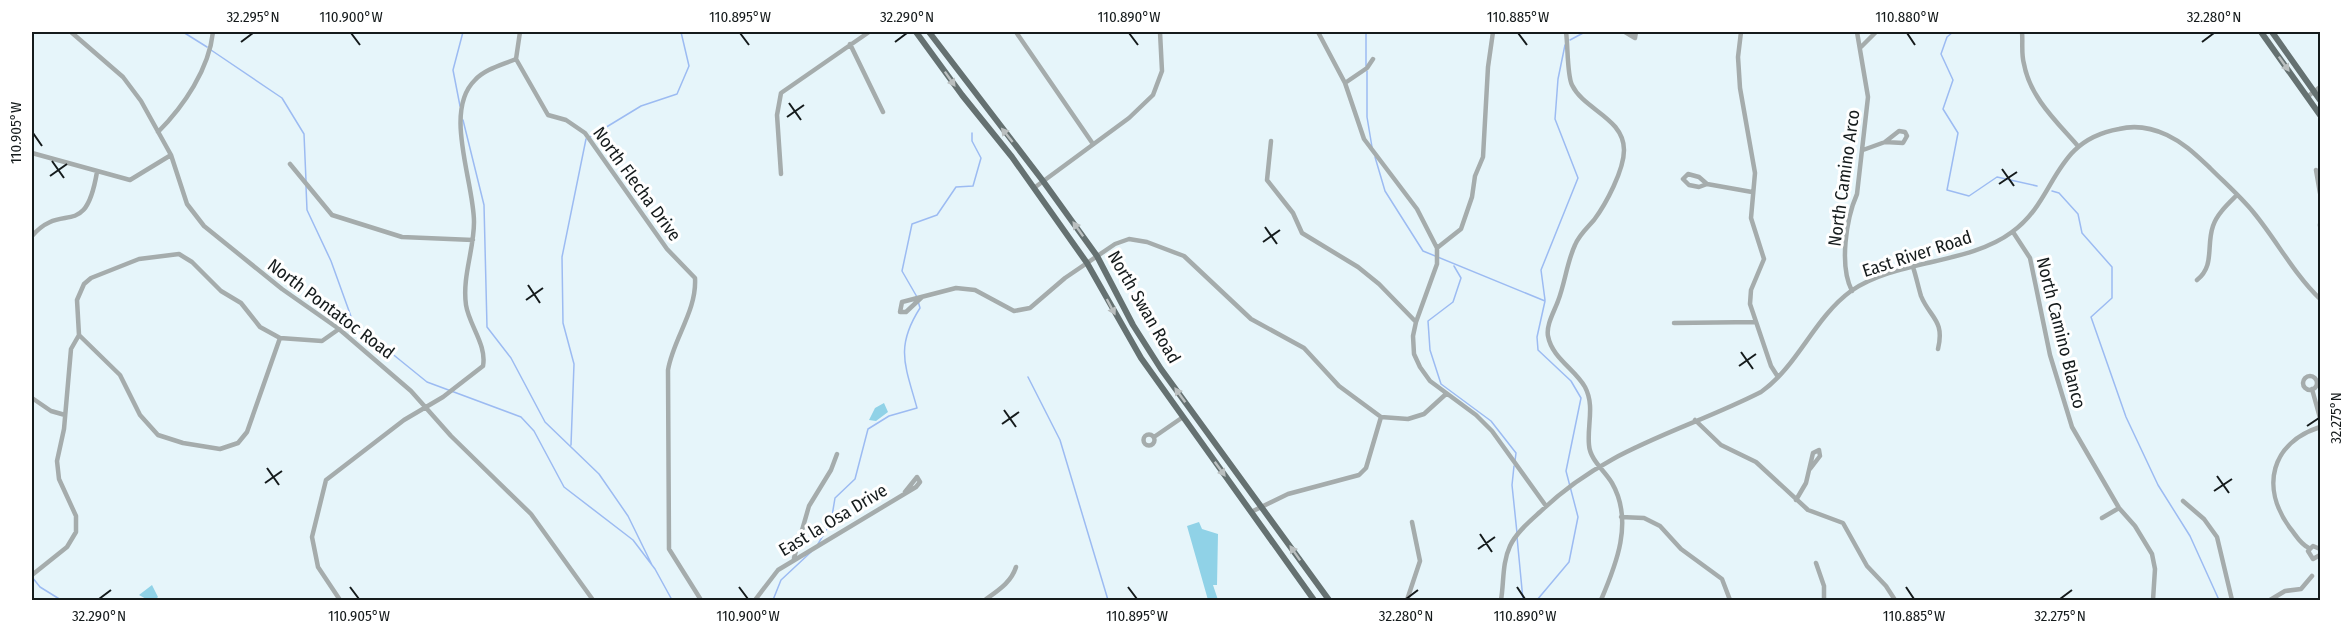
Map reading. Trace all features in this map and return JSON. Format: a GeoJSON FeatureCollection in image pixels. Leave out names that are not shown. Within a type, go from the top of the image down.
{"type":"FeatureCollection","features":[{"type":"Feature","properties":{"kind":"main road","name":"North Swan Road"},"geometry":{"type":"LineString","coordinates":[[916,32],[1034,188],[1087,263],[1130,341],[1314,600]]}},
{"type":"Feature","properties":{"kind":"main road","name":"North Swan Road"},"geometry":{"type":"LineString","coordinates":[[929,32],[1043,181],[1097,256],[1133,325],[1161,369],[1329,600]]}},
{"type":"Feature","properties":{"kind":"main road"},"geometry":{"type":"LineString","coordinates":[[2261,32],[2320,115]]}},
{"type":"Feature","properties":{"kind":"main road"},"geometry":{"type":"LineString","coordinates":[[2272,32],[2318,89],[2320,100]]}},
{"type":"Feature","properties":{"kind":"street","name":"North Pontatoc Road"},"geometry":{"type":"LineString","coordinates":[[71,32],[123,77],[171,155],[187,204],[204,226],[273,282],[374,357],[425,406],[451,436],[531,514],[593,600]]}},
{"type":"Feature","properties":{"kind":"street"},"geometry":{"type":"LineString","coordinates":[[158,132],[173,118],[198,77],[209,51],[213,32]]}},
{"type":"Feature","properties":{"kind":"street"},"geometry":{"type":"LineString","coordinates":[[340,600],[318,567],[312,537],[326,480],[347,461],[483,366],[485,356],[467,309],[465,292],[473,240],[473,206],[460,107],[474,81],[485,72],[516,60],[520,32]]}},
{"type":"Feature","properties":{"kind":"street"},"geometry":{"type":"LineString","coordinates":[[781,174],[777,115],[781,93],[869,32]]}},
{"type":"Feature","properties":{"kind":"street"},"geometry":{"type":"LineString","coordinates":[[1016,32],[1093,144]]}},
{"type":"Feature","properties":{"kind":"street"},"geometry":{"type":"LineString","coordinates":[[1034,188],[1130,118],[1153,95],[1162,71],[1160,32]]}},
{"type":"Feature","properties":{"kind":"street"},"geometry":{"type":"LineString","coordinates":[[1318,32],[1345,83],[1364,139],[1417,208],[1437,248],[1433,278],[1416,321],[1414,354],[1430,381],[1476,415],[1492,431],[1546,506]]}},
{"type":"Feature","properties":{"kind":"street"},"geometry":{"type":"LineString","coordinates":[[1437,248],[1461,229],[1472,197],[1475,176],[1483,157],[1488,67],[1493,32]]}},
{"type":"Feature","properties":{"kind":"street"},"geometry":{"type":"LineString","coordinates":[[1566,32],[1570,82],[1578,96],[1615,126],[1622,137],[1624,151],[1606,203],[1575,245],[1567,276],[1549,325],[1548,336],[1556,352],[1584,386],[1588,395],[1591,417],[1589,445],[1592,456],[1614,486],[1621,517],[1620,549],[1601,599],[1609,600]]}},
{"type":"Feature","properties":{"kind":"street"},"geometry":{"type":"LineString","coordinates":[[1625,32],[1635,38],[1636,32]]}},
{"type":"Feature","properties":{"kind":"street"},"geometry":{"type":"LineString","coordinates":[[1741,32],[1738,57],[1740,86],[1755,173],[1751,218],[1764,259],[1751,290],[1750,304],[1771,366],[1778,377]]}},
{"type":"Feature","properties":{"kind":"street","name":"North Camino Arco"},"geometry":{"type":"LineString","coordinates":[[1852,291],[1847,278],[1846,235],[1851,208],[1857,194],[1868,97],[1857,32]]}},
{"type":"Feature","properties":{"kind":"street"},"geometry":{"type":"LineString","coordinates":[[1860,47],[1876,32]]}},
{"type":"Feature","properties":{"kind":"street"},"geometry":{"type":"LineString","coordinates":[[2022,32],[2024,64],[2033,88],[2042,105],[2077,146]]}},
{"type":"Feature","properties":{"kind":"street"},"geometry":{"type":"LineString","coordinates":[[850,44],[883,112]]}},
{"type":"Feature","properties":{"kind":"street"},"geometry":{"type":"LineString","coordinates":[[1345,83],[1367,68],[1373,59]]}},
{"type":"Feature","properties":{"kind":"street","name":"North Flecha Drive"},"geometry":{"type":"LineString","coordinates":[[516,60],[532,85],[543,109],[548,115],[566,120],[585,133],[668,249],[695,278],[687,319],[670,359],[668,370],[669,549],[701,600]]}},
{"type":"Feature","properties":{"kind":"street"},"geometry":{"type":"LineString","coordinates":[[2307,96],[2318,89]]}},
{"type":"Feature","properties":{"kind":"street","name":"East River Road"},"geometry":{"type":"LineString","coordinates":[[1501,600],[1504,566],[1510,545],[1546,506],[1599,465],[1631,447],[1761,392],[1778,377],[1823,320],[1852,291],[1874,280],[1988,245],[2013,232],[2036,207],[2077,146],[2103,133],[2126,127],[2158,131],[2187,146],[2254,213],[2299,277],[2320,299]]}},
{"type":"Feature","properties":{"kind":"street"},"geometry":{"type":"LineString","coordinates":[[1271,141],[1267,180],[1293,213],[1302,233],[1358,267],[1379,284],[1416,321]]}},
{"type":"Feature","properties":{"kind":"street"},"geometry":{"type":"LineString","coordinates":[[1863,150],[1885,142]]}},
{"type":"Feature","properties":{"kind":"street"},"geometry":{"type":"LineString","coordinates":[[32,153],[130,180],[171,155]]}},
{"type":"Feature","properties":{"kind":"street"},"geometry":{"type":"LineString","coordinates":[[290,164],[332,215],[402,237],[473,240]]}},
{"type":"Feature","properties":{"kind":"street"},"geometry":{"type":"LineString","coordinates":[[2316,170],[2320,194]]}},
{"type":"Feature","properties":{"kind":"street"},"geometry":{"type":"LineString","coordinates":[[32,236],[44,224],[82,213],[92,195],[97,172]]}},
{"type":"Feature","properties":{"kind":"street"},"geometry":{"type":"LineString","coordinates":[[1707,184],[1699,177],[1688,174],[1683,179],[1689,185],[1699,187],[1707,184],[1752,192]]}},
{"type":"Feature","properties":{"kind":"street"},"geometry":{"type":"LineString","coordinates":[[2197,280],[2209,264],[2209,249],[2214,223],[2237,195]]}},
{"type":"Feature","properties":{"kind":"street","name":"North Camino Blanco"},"geometry":{"type":"LineString","coordinates":[[2013,232],[2030,258],[2050,356],[2067,414],[2087,456],[2119,508],[2135,526],[2152,554],[2155,569],[2153,600]]}},
{"type":"Feature","properties":{"kind":"street"},"geometry":{"type":"LineString","coordinates":[[922,297],[906,312],[900,312],[902,302],[922,297],[966,288],[1014,311],[1030,308],[1115,244],[1130,240],[1147,242],[1184,256],[1251,319],[1304,348],[1339,386],[1381,417],[1408,419],[1424,414],[1446,394]]}},
{"type":"Feature","properties":{"kind":"street"},"geometry":{"type":"LineString","coordinates":[[32,575],[67,548],[76,532],[76,516],[59,479],[57,461],[65,415],[71,349],[79,335],[77,300],[84,284],[91,278],[139,259],[179,255],[192,262],[221,291],[241,303],[260,327],[280,338],[322,341],[339,329]]}},
{"type":"Feature","properties":{"kind":"street"},"geometry":{"type":"LineString","coordinates":[[1913,267],[1921,296],[1937,318],[1940,327],[1938,349]]}},
{"type":"Feature","properties":{"kind":"street"},"geometry":{"type":"LineString","coordinates":[[1674,323],[1756,322]]}},
{"type":"Feature","properties":{"kind":"street"},"geometry":{"type":"LineString","coordinates":[[79,335],[120,375],[140,415],[158,435],[183,443],[220,449],[238,442],[247,432],[280,338]]}},
{"type":"Feature","properties":{"kind":"street"},"geometry":{"type":"LineString","coordinates":[[2312,389],[2320,418]]}},
{"type":"Feature","properties":{"kind":"street"},"geometry":{"type":"LineString","coordinates":[[32,398],[51,411],[65,415]]}},
{"type":"Feature","properties":{"kind":"street"},"geometry":{"type":"LineString","coordinates":[[1154,437],[1183,417]]}},
{"type":"Feature","properties":{"kind":"street"},"geometry":{"type":"LineString","coordinates":[[1251,512],[1299,491],[1359,476],[1366,468],[1381,417]]}},
{"type":"Feature","properties":{"kind":"street"},"geometry":{"type":"LineString","coordinates":[[1695,420],[1721,445],[1756,462],[1808,510],[1843,523],[1868,566],[1895,600]]}},
{"type":"Feature","properties":{"kind":"street"},"geometry":{"type":"LineString","coordinates":[[2320,427],[2303,433],[2289,445],[2277,462],[2273,479],[2274,498],[2280,514],[2303,545],[2309,548],[2316,545],[2320,549]]}},
{"type":"Feature","properties":{"kind":"street"},"geometry":{"type":"LineString","coordinates":[[794,558],[809,506],[827,477],[837,454]]}},
{"type":"Feature","properties":{"kind":"street"},"geometry":{"type":"LineString","coordinates":[[1796,500],[1806,483],[1810,469]]}},
{"type":"Feature","properties":{"kind":"street","name":"East la Osa Drive"},"geometry":{"type":"LineString","coordinates":[[755,600],[767,581],[794,558],[905,492]]}},
{"type":"Feature","properties":{"kind":"street"},"geometry":{"type":"LineString","coordinates":[[2183,501],[2204,519],[2217,537],[2232,600]]}},
{"type":"Feature","properties":{"kind":"street"},"geometry":{"type":"LineString","coordinates":[[2102,518],[2119,508]]}},
{"type":"Feature","properties":{"kind":"street"},"geometry":{"type":"LineString","coordinates":[[1621,517],[1644,518],[1660,526],[1681,549],[1722,579],[1730,600]]}},
{"type":"Feature","properties":{"kind":"street"},"geometry":{"type":"LineString","coordinates":[[1407,600],[1420,561],[1412,522]]}},
{"type":"Feature","properties":{"kind":"street"},"geometry":{"type":"LineString","coordinates":[[2309,548],[2311,558],[2320,555]]}},
{"type":"Feature","properties":{"kind":"street"},"geometry":{"type":"LineString","coordinates":[[1816,563],[1824,586],[1824,600]]}},
{"type":"Feature","properties":{"kind":"street"},"geometry":{"type":"LineString","coordinates":[[985,600],[1013,576],[1016,567]]}},
{"type":"Feature","properties":{"kind":"street"},"geometry":{"type":"LineString","coordinates":[[2270,600],[2285,591],[2301,589],[2312,576]]}},
{"type":"Feature","properties":{"kind":"shaded area"},"geometry":{"type":"Polygon","coordinates":[[[884,403],[888,412],[876,421],[869,420],[875,408],[884,403]]]}},
{"type":"Feature","properties":{"kind":"shaded area"},"geometry":{"type":"Polygon","coordinates":[[[1199,522],[1202,529],[1218,534],[1217,585],[1213,585],[1218,600],[1208,600],[1187,526],[1199,522]]]}},
{"type":"Feature","properties":{"kind":"shaded area"},"geometry":{"type":"Polygon","coordinates":[[[152,585],[158,597],[155,600],[148,600],[139,595],[152,585]]]}},
{"type":"Feature","properties":{"kind":"waterway"},"geometry":{"type":"LineString","coordinates":[[183,32],[207,47]]}},
{"type":"Feature","properties":{"kind":"waterway"},"geometry":{"type":"LineString","coordinates":[[460,106],[453,70],[463,32]]}},
{"type":"Feature","properties":{"kind":"waterway"},"geometry":{"type":"LineString","coordinates":[[590,137],[641,106],[677,94],[689,66],[681,32]]}},
{"type":"Feature","properties":{"kind":"waterway"},"geometry":{"type":"LineString","coordinates":[[1366,32],[1366,66]]}},
{"type":"Feature","properties":{"kind":"waterway"},"geometry":{"type":"LineString","coordinates":[[1570,40],[1585,32]]}},
{"type":"Feature","properties":{"kind":"waterway"},"geometry":{"type":"LineString","coordinates":[[1953,32],[1947,37],[1941,54],[1953,80],[1943,109],[1958,133],[1947,190],[1969,196],[1997,177],[2037,186]]}},
{"type":"Feature","properties":{"kind":"waterway"},"geometry":{"type":"LineString","coordinates":[[1545,300],[1541,270],[1578,178],[1555,119],[1558,79],[1565,45]]}},
{"type":"Feature","properties":{"kind":"waterway"},"geometry":{"type":"LineString","coordinates":[[211,50],[282,98],[304,134],[306,181]]}},
{"type":"Feature","properties":{"kind":"waterway"},"geometry":{"type":"LineString","coordinates":[[1367,71],[1367,117],[1372,147]]}},
{"type":"Feature","properties":{"kind":"waterway"},"geometry":{"type":"LineString","coordinates":[[463,120],[484,205],[487,327],[511,358],[545,422],[599,474],[628,516],[652,565]]}},
{"type":"Feature","properties":{"kind":"waterway"},"geometry":{"type":"LineString","coordinates":[[917,297],[902,271],[912,224],[937,215],[956,187],[973,186],[981,158],[972,141],[972,133]]}},
{"type":"Feature","properties":{"kind":"waterway"},"geometry":{"type":"LineString","coordinates":[[571,445],[574,364],[563,323],[562,257],[586,139]]}},
{"type":"Feature","properties":{"kind":"waterway"},"geometry":{"type":"LineString","coordinates":[[1375,157],[1385,191],[1423,251],[1545,301],[1537,337],[1538,350],[1571,381],[1581,398],[1566,471],[1578,517],[1569,562],[1537,600]]}},
{"type":"Feature","properties":{"kind":"waterway"},"geometry":{"type":"LineString","coordinates":[[306,186],[307,210],[331,261],[353,322],[427,382],[521,417],[534,431],[564,487],[633,540],[655,569]]}},
{"type":"Feature","properties":{"kind":"waterway"},"geometry":{"type":"LineString","coordinates":[[2052,191],[2059,193],[2078,214],[2082,233],[2112,267],[2112,298],[2091,317],[2126,417],[2158,485],[2190,536],[2219,600]]}},
{"type":"Feature","properties":{"kind":"waterway"},"geometry":{"type":"LineString","coordinates":[[1454,266],[1461,278],[1453,302],[1428,321],[1430,350],[1441,384],[1491,421],[1516,453],[1515,461]]}},
{"type":"Feature","properties":{"kind":"waterway"},"geometry":{"type":"LineString","coordinates":[[818,544],[831,522],[835,498],[855,479],[868,429],[889,416],[917,408],[906,368],[905,345],[907,334],[920,308],[918,301]]}},
{"type":"Feature","properties":{"kind":"waterway"},"geometry":{"type":"LineString","coordinates":[[1028,377],[1060,440],[1108,600]]}},
{"type":"Feature","properties":{"kind":"waterway"},"geometry":{"type":"LineString","coordinates":[[1514,466],[1512,485],[1517,533]]}},
{"type":"Feature","properties":{"kind":"waterway"},"geometry":{"type":"LineString","coordinates":[[1517,537],[1523,600]]}},
{"type":"Feature","properties":{"kind":"waterway"},"geometry":{"type":"LineString","coordinates":[[773,600],[781,580],[811,552]]}},
{"type":"Feature","properties":{"kind":"waterway"},"geometry":{"type":"LineString","coordinates":[[655,569],[672,600]]}},
{"type":"Feature","properties":{"kind":"waterway"},"geometry":{"type":"LineString","coordinates":[[32,577],[40,587],[61,600]]}}]}
